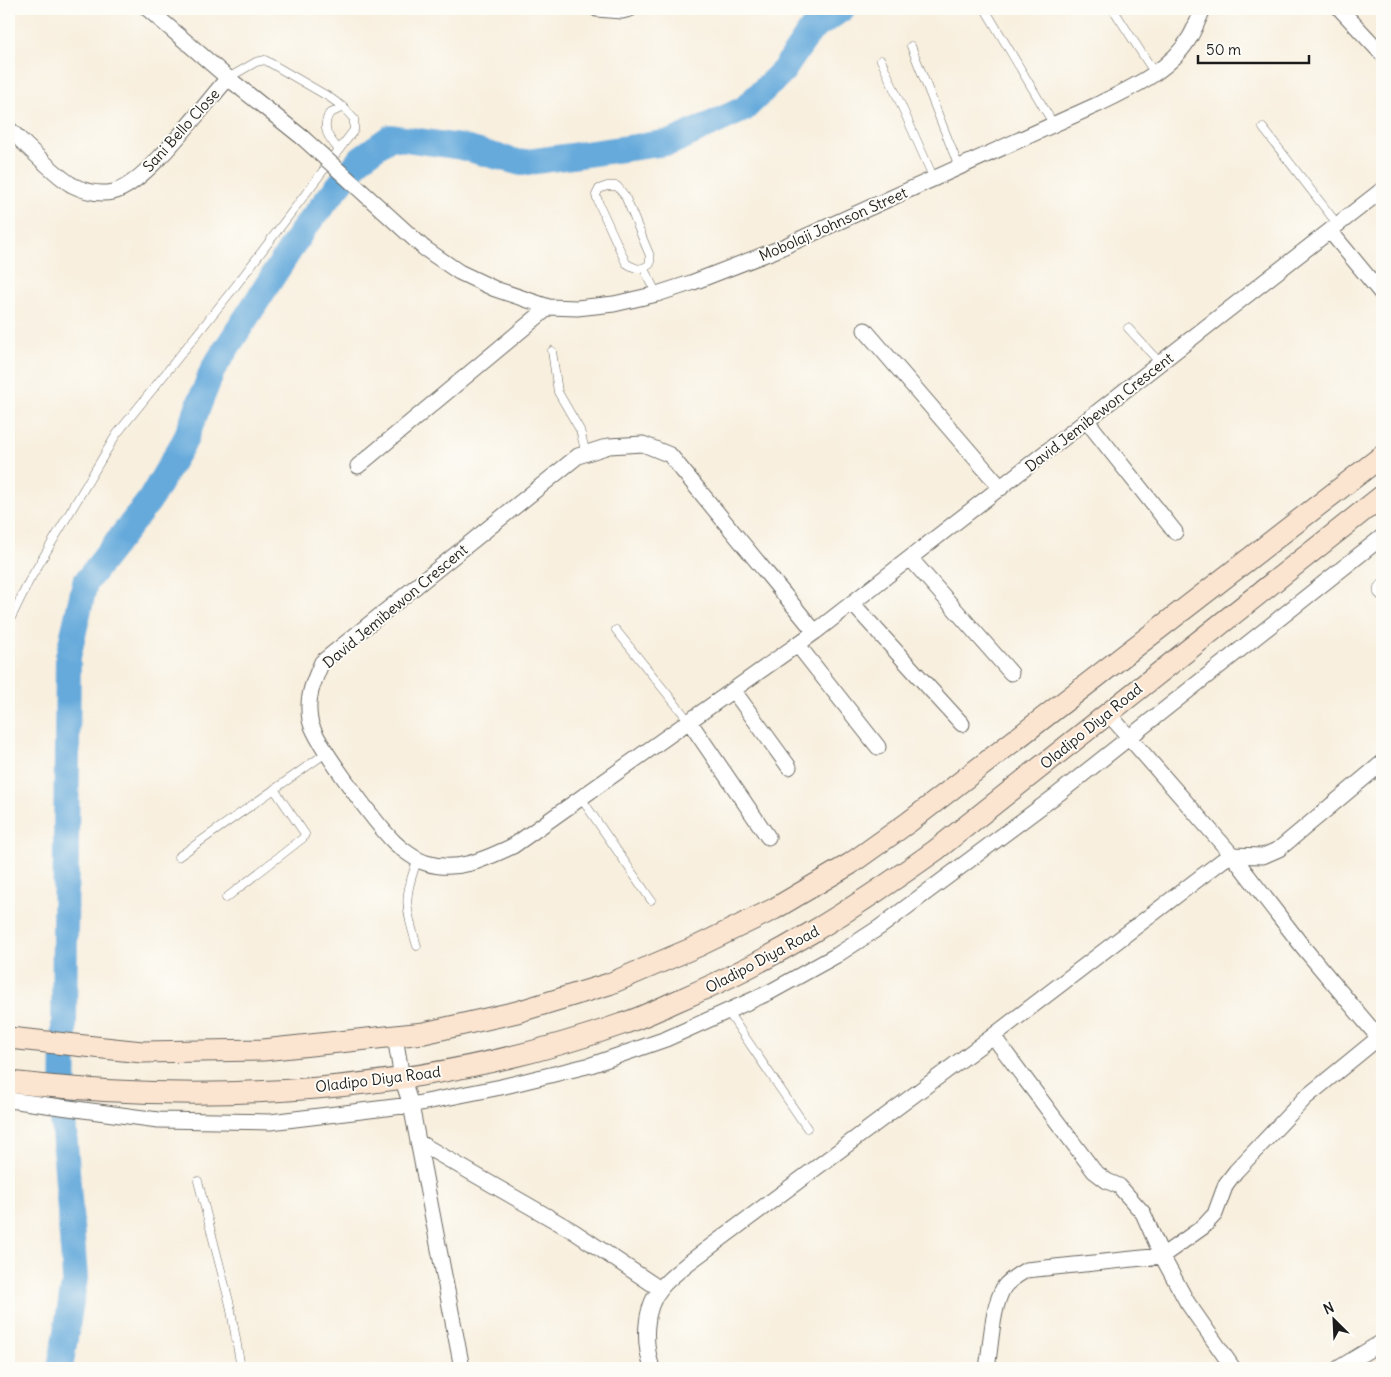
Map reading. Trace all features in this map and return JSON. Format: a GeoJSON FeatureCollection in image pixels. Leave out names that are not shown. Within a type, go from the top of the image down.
{"type":"FeatureCollection","features":[{"type":"Feature","properties":{"kind":"main road"},"geometry":{"type":"LineString","coordinates":[[13,1039],[142,1052],[263,1050],[424,1033],[518,1012],[609,984],[698,946],[774,909],[850,864],[909,822],[1382,456]]}},
{"type":"Feature","properties":{"kind":"main road","name":"Oladipo Diya Road"},"geometry":{"type":"LineString","coordinates":[[12,1091],[139,1094],[266,1092],[402,1078],[532,1053],[624,1024],[715,985],[794,944],[869,898],[936,850],[1107,712],[1382,496]]}},
{"type":"Feature","properties":{"kind":"street"},"geometry":{"type":"LineString","coordinates":[[148,9],[228,78]]}},
{"type":"Feature","properties":{"kind":"street"},"geometry":{"type":"LineString","coordinates":[[597,9],[622,11],[630,9]]}},
{"type":"Feature","properties":{"kind":"street","name":"Mobolaji Johnson Street"},"geometry":{"type":"LineString","coordinates":[[228,78],[303,138],[424,248],[458,272],[495,289],[549,307],[577,308],[614,304],[657,294],[776,250],[1101,104],[1174,59],[1190,37],[1203,9]]}},
{"type":"Feature","properties":{"kind":"street"},"geometry":{"type":"LineString","coordinates":[[1340,9],[1382,54]]}},
{"type":"Feature","properties":{"kind":"street","name":"Sani Bello Close"},"geometry":{"type":"LineString","coordinates":[[9,129],[70,184],[92,193],[112,192],[131,184],[152,166],[228,78]]}},
{"type":"Feature","properties":{"kind":"street","name":"David Jemibewon Crescent"},"geometry":{"type":"LineString","coordinates":[[815,632],[670,455],[643,444],[609,446],[578,456],[322,662],[309,691],[310,722],[326,753],[394,843],[424,863],[448,866],[473,865],[513,846],[815,632],[1382,190]]}},
{"type":"Feature","properties":{"kind":"street"},"geometry":{"type":"LineString","coordinates":[[1334,228],[1382,294]]}},
{"type":"Feature","properties":{"kind":"street"},"geometry":{"type":"LineString","coordinates":[[358,466],[549,307]]}},
{"type":"Feature","properties":{"kind":"street"},"geometry":{"type":"LineString","coordinates":[[865,330],[1001,488]]}},
{"type":"Feature","properties":{"kind":"street"},"geometry":{"type":"LineString","coordinates":[[1087,421],[1175,532]]}},
{"type":"Feature","properties":{"kind":"street"},"geometry":{"type":"LineString","coordinates":[[12,1091],[158,1120],[270,1122],[412,1105],[591,1065],[666,1039],[779,988],[880,927],[940,884],[1382,537]]}},
{"type":"Feature","properties":{"kind":"street"},"geometry":{"type":"LineString","coordinates":[[910,558],[1011,673]]}},
{"type":"Feature","properties":{"kind":"street"},"geometry":{"type":"LineString","coordinates":[[852,603],[962,724]]}},
{"type":"Feature","properties":{"kind":"street"},"geometry":{"type":"LineString","coordinates":[[797,644],[878,747]]}},
{"type":"Feature","properties":{"kind":"street"},"geometry":{"type":"LineString","coordinates":[[733,690],[789,767]]}},
{"type":"Feature","properties":{"kind":"street"},"geometry":{"type":"LineString","coordinates":[[987,1368],[999,1297],[1005,1286],[1015,1277],[1026,1270],[1162,1256],[1209,1221],[1215,1214],[1226,1184],[1236,1171],[1305,1098],[1380,1037],[1303,947],[1232,855],[1107,712]]}},
{"type":"Feature","properties":{"kind":"street"},"geometry":{"type":"LineString","coordinates":[[689,721],[768,837]]}},
{"type":"Feature","properties":{"kind":"street"},"geometry":{"type":"LineString","coordinates":[[652,1368],[648,1354],[647,1315],[660,1289],[687,1264],[993,1036],[1223,860],[1232,855],[1263,856],[1280,849],[1382,763]]}},
{"type":"Feature","properties":{"kind":"street"},"geometry":{"type":"LineString","coordinates":[[993,1036],[1094,1171],[1107,1181],[1119,1186],[1143,1213],[1162,1256],[1187,1302],[1233,1368]]}},
{"type":"Feature","properties":{"kind":"street"},"geometry":{"type":"LineString","coordinates":[[395,1037],[402,1078],[412,1105],[462,1368]]}},
{"type":"Feature","properties":{"kind":"street"},"geometry":{"type":"LineString","coordinates":[[418,1142],[573,1231],[660,1289]]}},
{"type":"Feature","properties":{"kind":"street"},"geometry":{"type":"LineString","coordinates":[[1339,1368],[1382,1342]]}},
{"type":"Feature","properties":{"kind":"lane"},"geometry":{"type":"LineString","coordinates":[[985,9],[1054,125]]}},
{"type":"Feature","properties":{"kind":"lane"},"geometry":{"type":"LineString","coordinates":[[1113,9],[1154,72]]}},
{"type":"Feature","properties":{"kind":"lane"},"geometry":{"type":"LineString","coordinates":[[911,46],[959,168]]}},
{"type":"Feature","properties":{"kind":"lane"},"geometry":{"type":"LineString","coordinates":[[9,622],[29,581],[116,435],[234,288],[356,126],[354,119],[343,106],[265,60],[256,62],[228,78]]}},
{"type":"Feature","properties":{"kind":"lane"},"geometry":{"type":"LineString","coordinates":[[881,60],[934,179]]}},
{"type":"Feature","properties":{"kind":"lane"},"geometry":{"type":"LineString","coordinates":[[339,150],[329,138],[325,129],[329,114],[343,106]]}},
{"type":"Feature","properties":{"kind":"lane"},"geometry":{"type":"LineString","coordinates":[[1264,128],[1334,228]]}},
{"type":"Feature","properties":{"kind":"lane"},"geometry":{"type":"LineString","coordinates":[[607,186],[621,188],[650,256],[650,264],[644,269],[634,268],[626,263],[599,204],[596,195],[599,189],[607,186]]}},
{"type":"Feature","properties":{"kind":"lane"},"geometry":{"type":"LineString","coordinates":[[644,269],[657,294]]}},
{"type":"Feature","properties":{"kind":"lane"},"geometry":{"type":"LineString","coordinates":[[1128,328],[1161,364]]}},
{"type":"Feature","properties":{"kind":"lane"},"geometry":{"type":"LineString","coordinates":[[552,351],[558,392],[580,430],[586,454]]}},
{"type":"Feature","properties":{"kind":"lane"},"geometry":{"type":"LineString","coordinates":[[1382,584],[1378,587],[1378,593],[1382,597]]}},
{"type":"Feature","properties":{"kind":"lane"},"geometry":{"type":"LineString","coordinates":[[616,630],[689,721]]}},
{"type":"Feature","properties":{"kind":"lane"},"geometry":{"type":"LineString","coordinates":[[178,857],[326,753]]}},
{"type":"Feature","properties":{"kind":"lane"},"geometry":{"type":"LineString","coordinates":[[226,898],[305,834],[274,789]]}},
{"type":"Feature","properties":{"kind":"lane"},"geometry":{"type":"LineString","coordinates":[[581,798],[651,900]]}},
{"type":"Feature","properties":{"kind":"lane"},"geometry":{"type":"LineString","coordinates":[[417,946],[409,920],[407,900],[408,885],[418,859]]}},
{"type":"Feature","properties":{"kind":"lane"},"geometry":{"type":"LineString","coordinates":[[728,1012],[807,1128]]}},
{"type":"Feature","properties":{"kind":"lane"},"geometry":{"type":"LineString","coordinates":[[198,1181],[230,1305],[241,1368]]}},
{"type":"Feature","properties":{"kind":"waterway"},"geometry":{"type":"LineString","coordinates":[[60,1368],[75,1278],[63,1117],[68,657],[85,583],[149,501],[185,440],[213,369],[304,228],[361,158],[391,137],[461,147],[521,163],[672,142],[744,109],[783,71],[811,30],[842,9]]}}]}
